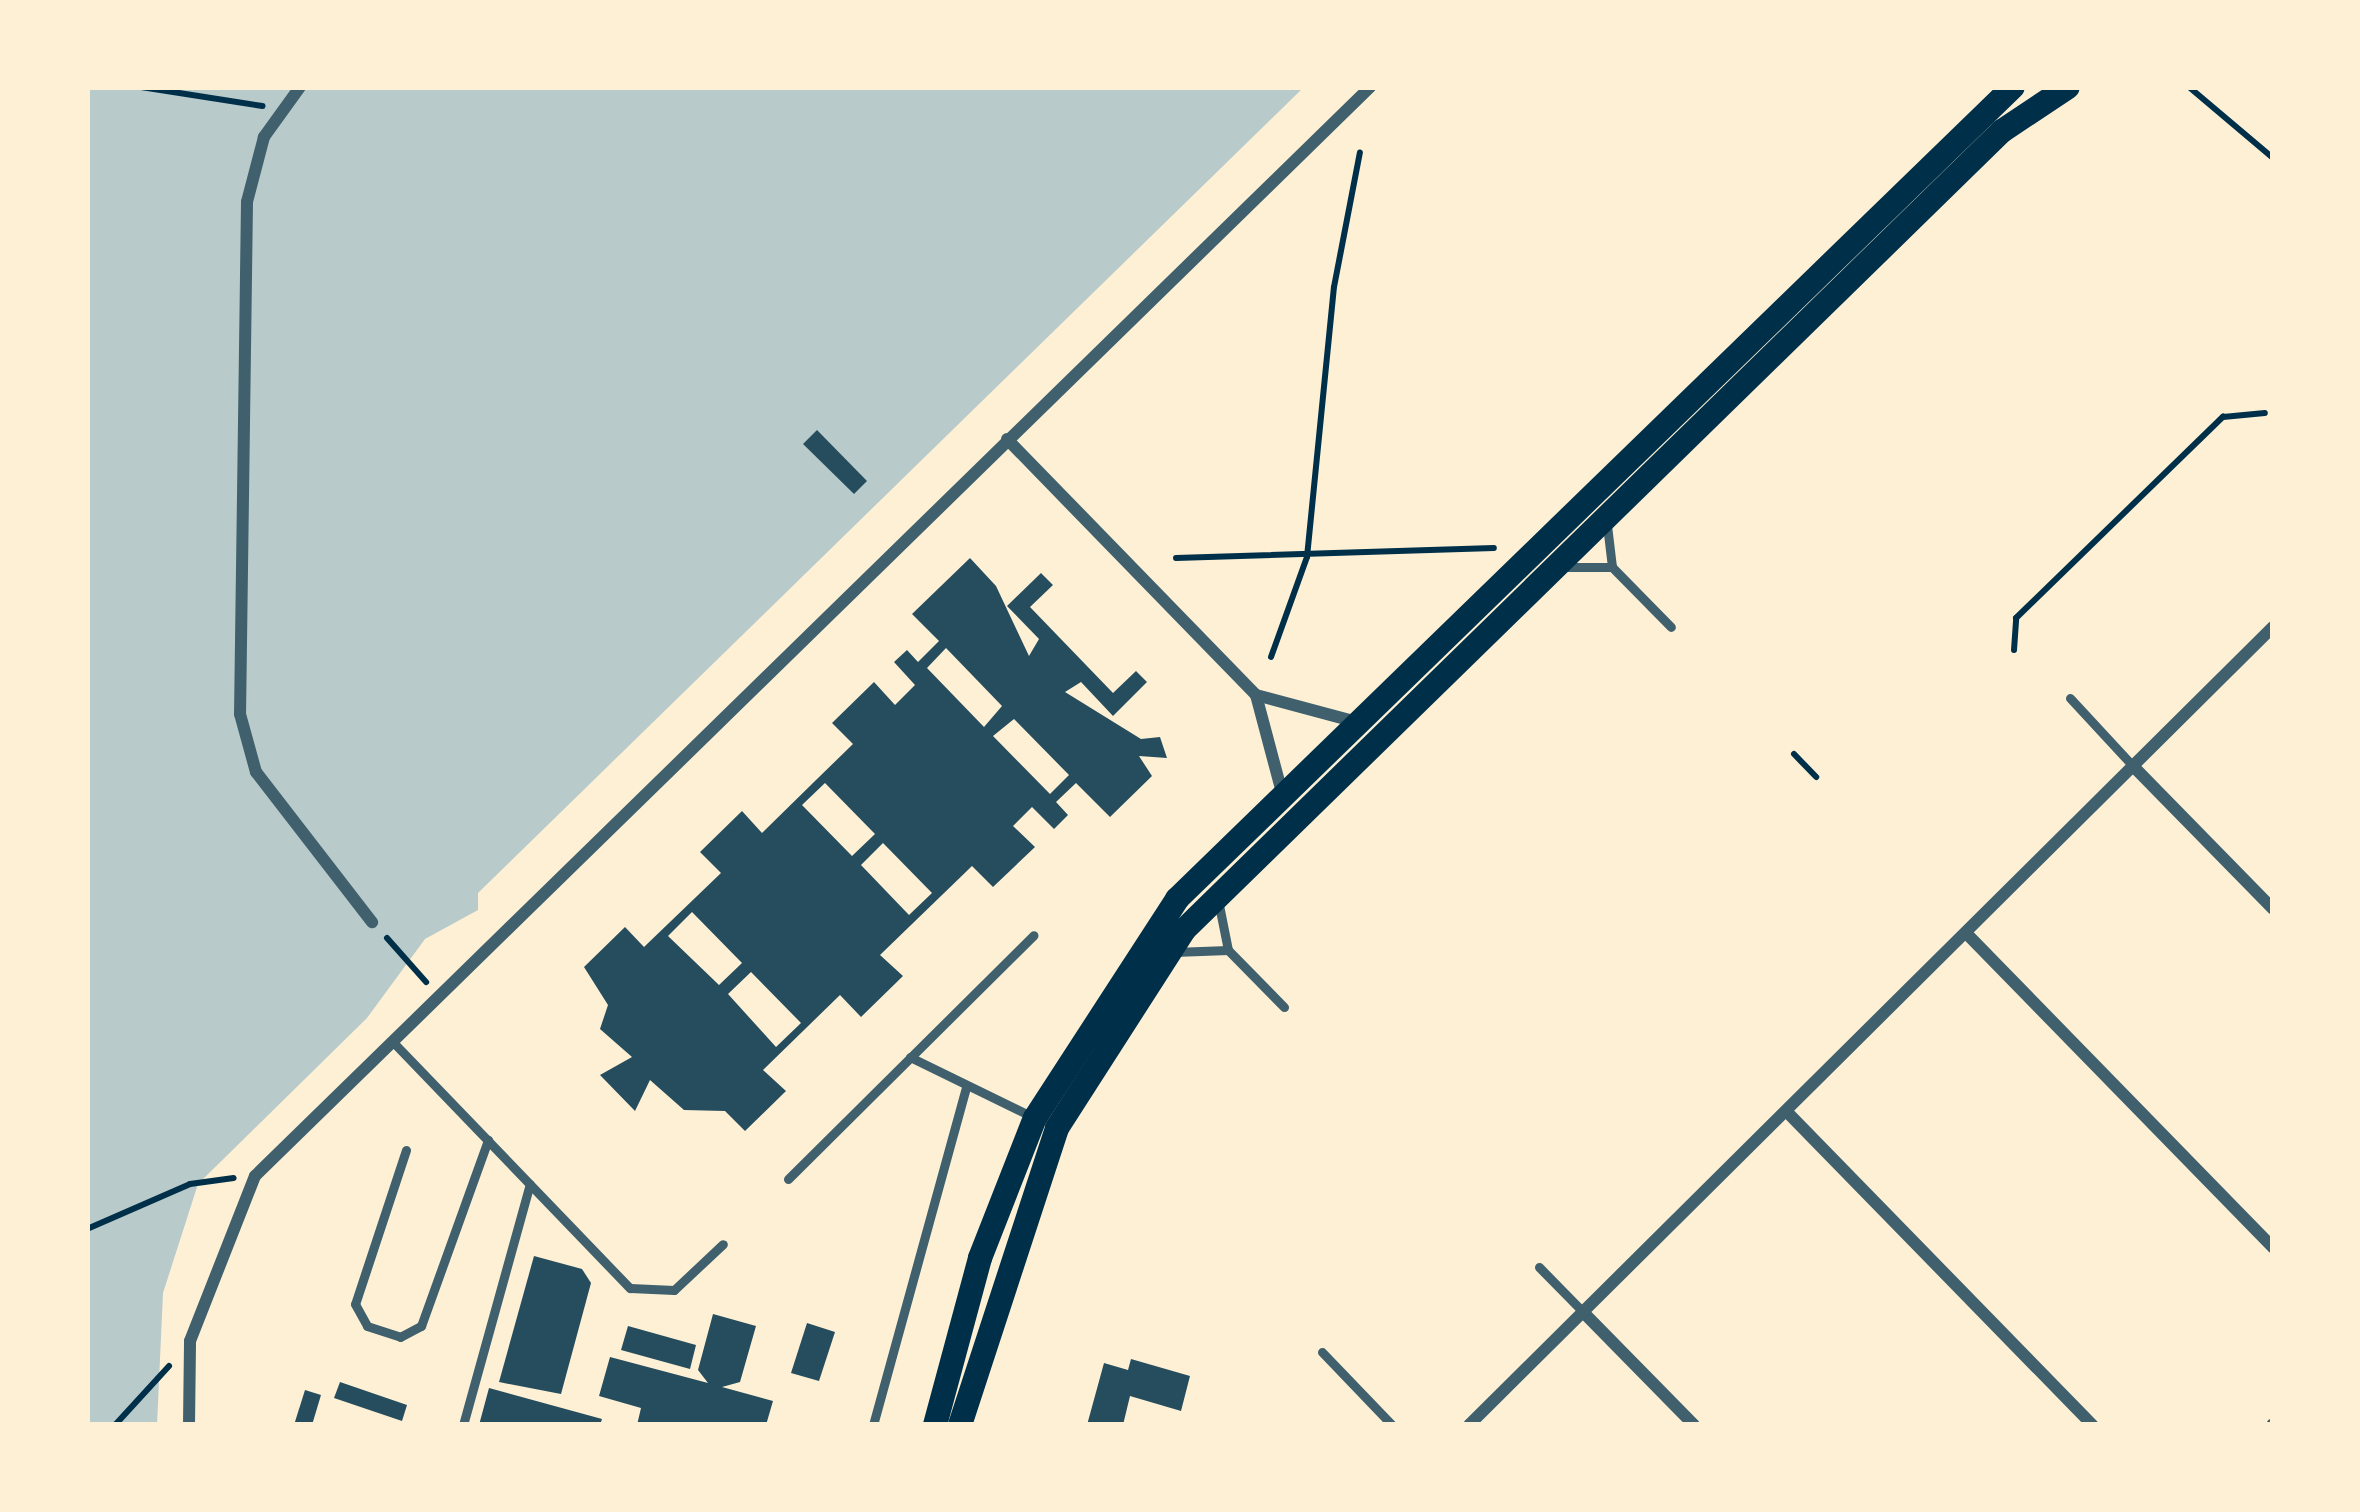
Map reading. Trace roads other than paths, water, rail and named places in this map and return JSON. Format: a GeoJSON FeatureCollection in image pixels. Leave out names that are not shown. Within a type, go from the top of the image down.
{"type":"FeatureCollection","features":[{"type":"Feature","properties":{"kind":"main road"},"geometry":{"type":"LineString","coordinates":[[935,1425],[980,1258],[1035,1118],[1142,944],[1281,789],[2013,87]]}},
{"type":"Feature","properties":{"kind":"main road"},"geometry":{"type":"LineString","coordinates":[[960,1425],[1057,1128],[1165,954],[1217,894],[2002,131],[2068,87]]}},
{"type":"Feature","properties":{"kind":"street"},"geometry":{"type":"LineString","coordinates":[[300,87],[264,137],[247,202],[240,714],[256,772],[372,922]]}},
{"type":"Feature","properties":{"kind":"street"},"geometry":{"type":"LineString","coordinates":[[190,1425],[190,1341],[255,1176],[1370,87]]}},
{"type":"Feature","properties":{"kind":"street"},"geometry":{"type":"LineString","coordinates":[[1007,439],[1256,695],[1281,789]]}},
{"type":"Feature","properties":{"kind":"street"},"geometry":{"type":"LineString","coordinates":[[1468,1425],[1789,1114],[2273,627]]}},
{"type":"Feature","properties":{"kind":"street"},"geometry":{"type":"LineString","coordinates":[[1256,695],[1353,721]]}},
{"type":"Feature","properties":{"kind":"street"},"geometry":{"type":"LineString","coordinates":[[2134,766],[2273,909]]}},
{"type":"Feature","properties":{"kind":"street"},"geometry":{"type":"LineString","coordinates":[[1966,933],[2273,1248]]}},
{"type":"Feature","properties":{"kind":"street"},"geometry":{"type":"LineString","coordinates":[[1789,1114],[2093,1425]]}},
{"type":"Feature","properties":{"kind":"street"},"geometry":{"type":"LineString","coordinates":[[1584,1312],[1694,1425]]}},
{"type":"Feature","properties":{"kind":"lane"},"geometry":{"type":"LineString","coordinates":[[1606,514],[1612,566],[1670,627]]}},
{"type":"Feature","properties":{"kind":"lane"},"geometry":{"type":"LineString","coordinates":[[1549,570],[1612,566]]}},
{"type":"Feature","properties":{"kind":"lane"},"geometry":{"type":"LineString","coordinates":[[2070,698],[2134,766]]}},
{"type":"Feature","properties":{"kind":"lane"},"geometry":{"type":"LineString","coordinates":[[1217,894],[1228,950],[1285,1007]]}},
{"type":"Feature","properties":{"kind":"lane"},"geometry":{"type":"LineString","coordinates":[[788,1179],[1034,934]]}},
{"type":"Feature","properties":{"kind":"lane"},"geometry":{"type":"LineString","coordinates":[[1165,954],[1228,950]]}},
{"type":"Feature","properties":{"kind":"lane"},"geometry":{"type":"LineString","coordinates":[[392,1041],[642,1294],[674,1290],[723,1244]]}},
{"type":"Feature","properties":{"kind":"lane"},"geometry":{"type":"LineString","coordinates":[[910,1058],[1035,1118]]}},
{"type":"Feature","properties":{"kind":"lane"},"geometry":{"type":"LineString","coordinates":[[873,1425],[966,1088]]}},
{"type":"Feature","properties":{"kind":"lane"},"geometry":{"type":"LineString","coordinates":[[406,1150],[355,1304],[362,1323],[400,1337],[421,1326],[488,1140]]}},
{"type":"Feature","properties":{"kind":"lane"},"geometry":{"type":"LineString","coordinates":[[463,1425],[530,1184]]}},
{"type":"Feature","properties":{"kind":"lane"},"geometry":{"type":"LineString","coordinates":[[1539,1267],[1584,1312]]}},
{"type":"Feature","properties":{"kind":"lane"},"geometry":{"type":"LineString","coordinates":[[1322,1352],[1392,1425]]}}]}
